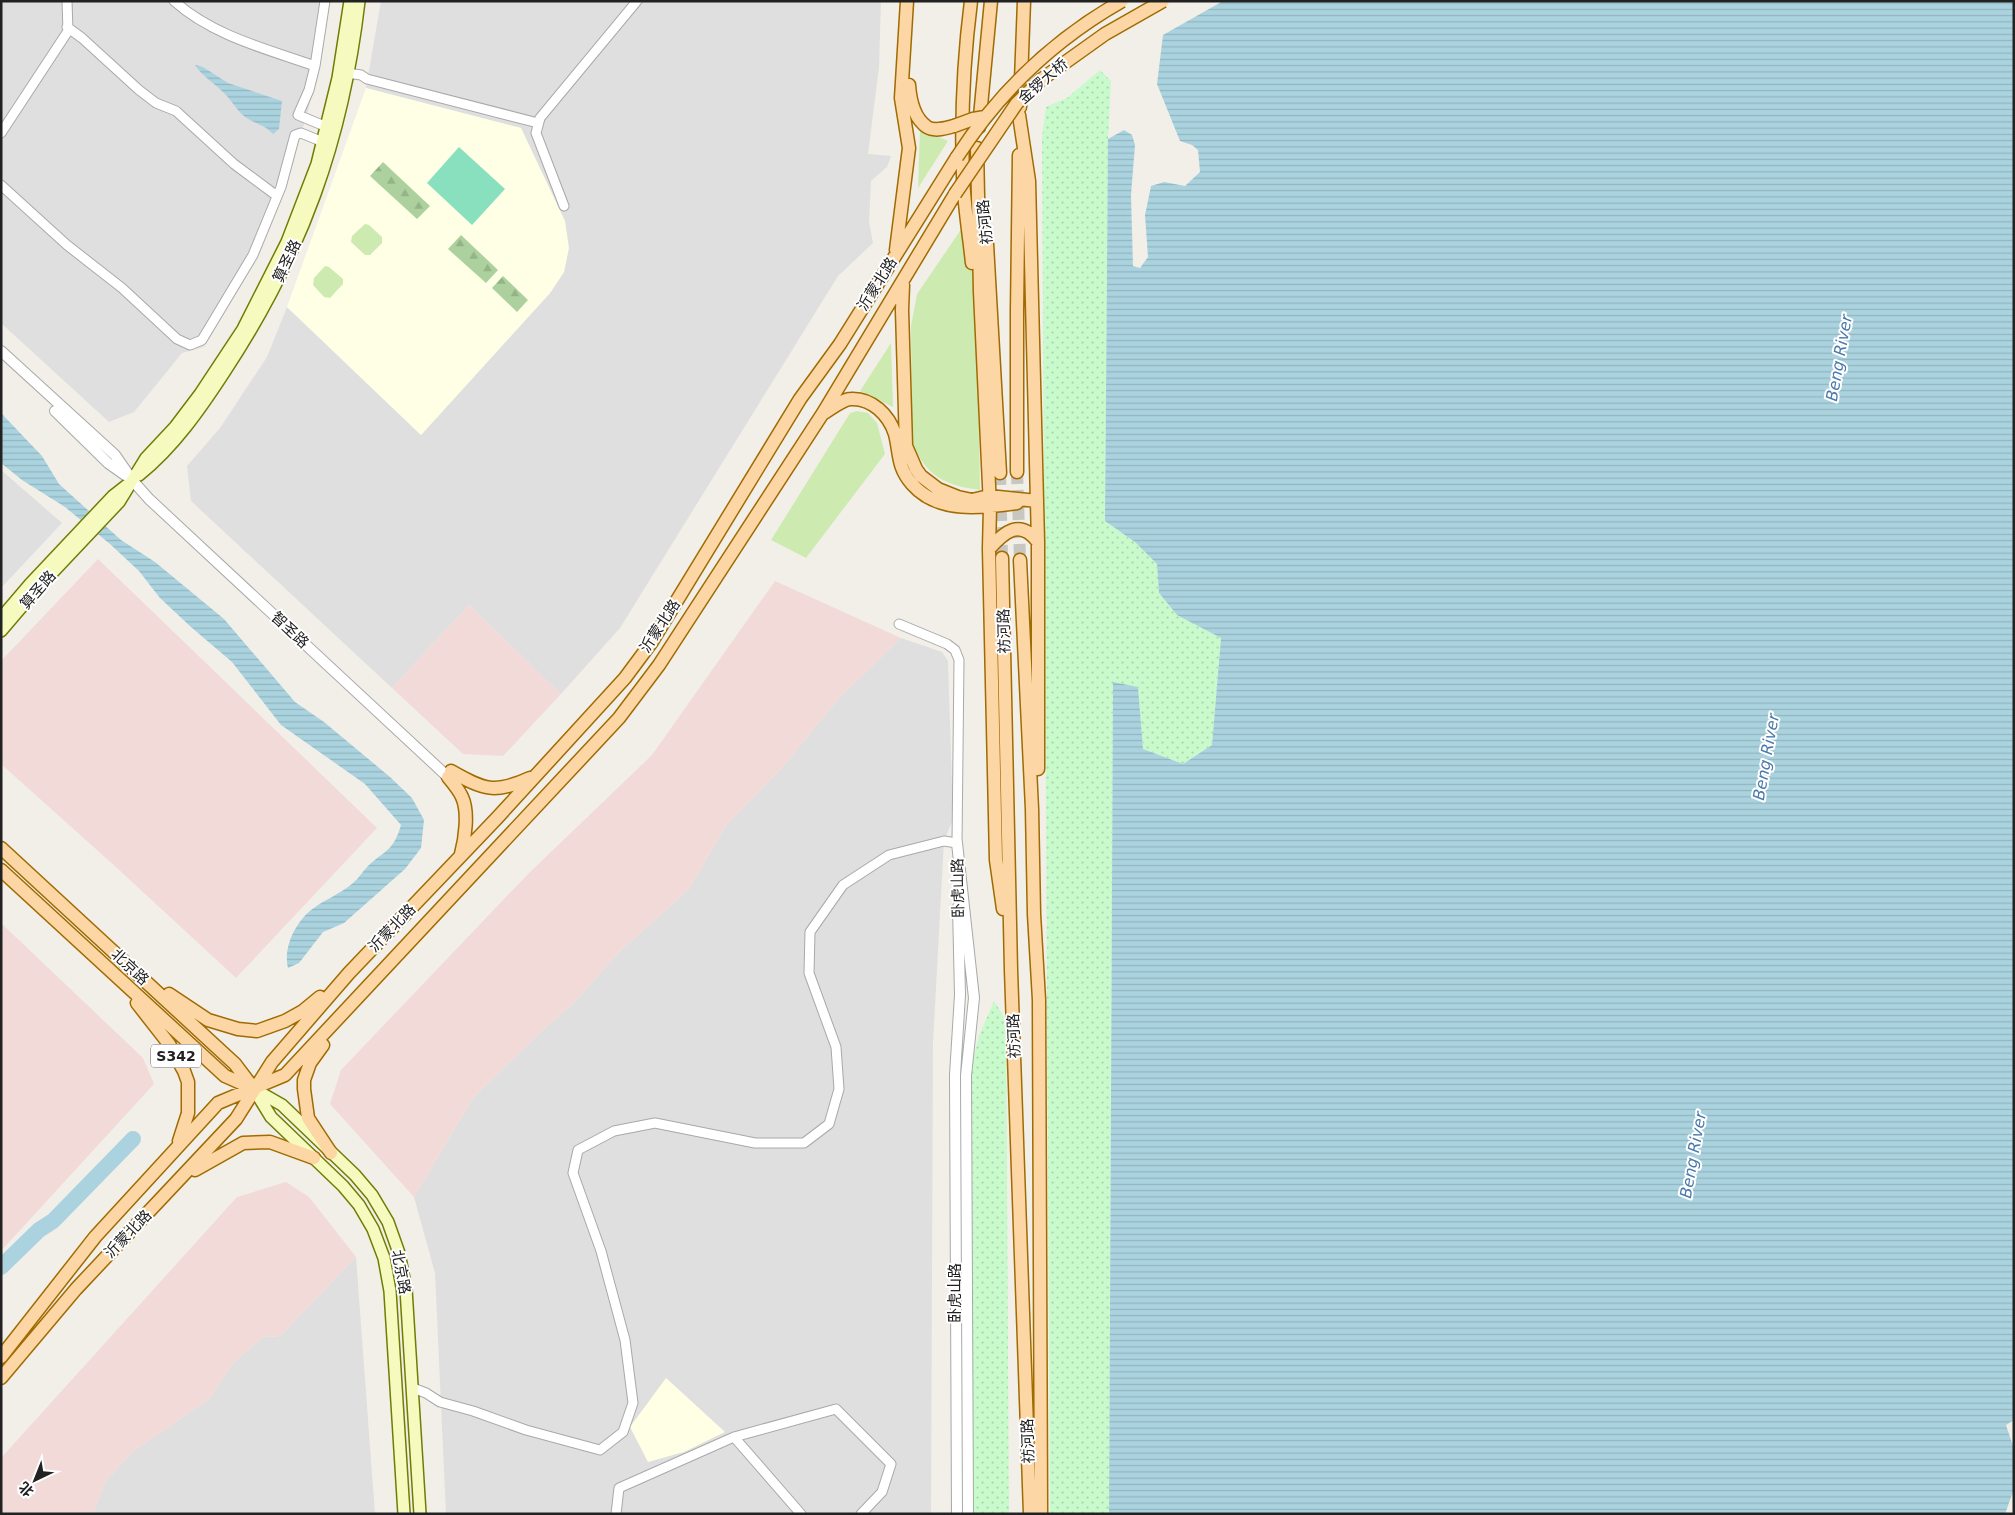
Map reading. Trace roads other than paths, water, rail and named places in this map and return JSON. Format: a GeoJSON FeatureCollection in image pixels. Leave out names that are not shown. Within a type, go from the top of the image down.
{"type":"FeatureCollection","features":[{"type":"Feature","properties":{"kind":"main road","name":"算圣路"},"geometry":{"type":"LineString","coordinates":[[133,480],[146,458],[175,427],[200,394],[243,329],[287,242],[305,200],[327,127],[347,32],[350,1]]}},
{"type":"Feature","properties":{"kind":"main road","name":"算圣路"},"geometry":{"type":"LineString","coordinates":[[1,618],[104,512],[113,496],[153,464],[182,432],[207,399],[250,334],[295,246],[325,167],[348,73],[359,1]]}},
{"type":"Feature","properties":{"kind":"main road"},"geometry":{"type":"LineString","coordinates":[[895,254],[909,148],[901,98],[907,1]]}},
{"type":"Feature","properties":{"kind":"main road"},"geometry":{"type":"LineString","coordinates":[[912,1],[908,62],[910,100],[918,116],[928,127],[941,130],[972,119],[985,117]]}},
{"type":"Feature","properties":{"kind":"main road"},"geometry":{"type":"LineString","coordinates":[[971,1],[964,96],[963,176],[983,370]]}},
{"type":"Feature","properties":{"kind":"main road","name":"祊河路"},"geometry":{"type":"LineString","coordinates":[[989,1],[989,24],[977,148],[987,238],[1000,473]]}},
{"type":"Feature","properties":{"kind":"main road","name":"祊河路"},"geometry":{"type":"LineString","coordinates":[[1018,472],[1016,311],[1022,38],[1026,1]]}},
{"type":"Feature","properties":{"kind":"main road","name":"金锣大桥"},"geometry":{"type":"LineString","coordinates":[[994,106],[1029,69],[1060,43],[1098,15],[1122,1]]}},
{"type":"Feature","properties":{"kind":"main road","name":"金锣大桥"},"geometry":{"type":"LineString","coordinates":[[955,194],[1017,103],[1042,79],[1105,34],[1164,1]]}},
{"type":"Feature","properties":{"kind":"main road","name":"沂蒙北路"},"geometry":{"type":"LineString","coordinates":[[1,1378],[76,1288],[236,1119],[272,1062],[349,973],[461,856],[625,678],[650,643],[800,399],[840,344],[957,157],[994,106]]}},
{"type":"Feature","properties":{"kind":"main road"},"geometry":{"type":"LineString","coordinates":[[1020,115],[1029,181],[1038,542],[1039,1000]]}},
{"type":"Feature","properties":{"kind":"main road"},"geometry":{"type":"LineString","coordinates":[[977,148],[983,370],[989,501],[996,860],[1012,970]]}},
{"type":"Feature","properties":{"kind":"main road","name":"沂蒙北路"},"geometry":{"type":"LineString","coordinates":[[1,1357],[95,1237],[218,1103],[285,1075],[619,718],[659,665],[823,413],[955,194]]}},
{"type":"Feature","properties":{"kind":"main road"},"geometry":{"type":"LineString","coordinates":[[903,283],[906,446],[912,462],[921,476],[949,495],[972,500],[1037,501]]}},
{"type":"Feature","properties":{"kind":"main road"},"geometry":{"type":"LineString","coordinates":[[823,413],[849,399],[869,402],[886,416],[895,434],[900,464],[913,485],[940,503],[959,507],[989,501]]}},
{"type":"Feature","properties":{"kind":"main road"},"geometry":{"type":"LineString","coordinates":[[989,549],[1003,533],[1010,530],[1022,529],[1032,535],[1038,542]]}},
{"type":"Feature","properties":{"kind":"main road","name":"算圣路"},"geometry":{"type":"LineString","coordinates":[[1,631],[83,534]]}},
{"type":"Feature","properties":{"kind":"main road","name":"祊河路"},"geometry":{"type":"LineString","coordinates":[[1002,558],[1012,970],[1030,1491],[1028,1514]]}},
{"type":"Feature","properties":{"kind":"main road","name":"祊河路"},"geometry":{"type":"LineString","coordinates":[[1020,560],[1039,1000],[1041,1514]]}},
{"type":"Feature","properties":{"kind":"main road"},"geometry":{"type":"LineString","coordinates":[[450,774],[473,784],[497,789],[510,787],[537,774]]}},
{"type":"Feature","properties":{"kind":"main road"},"geometry":{"type":"LineString","coordinates":[[450,774],[463,798],[465,840],[461,856]]}},
{"type":"Feature","properties":{"kind":"main road","name":"北京路"},"geometry":{"type":"LineString","coordinates":[[1,848],[236,1064],[271,1117],[343,1186],[359,1204],[373,1229],[384,1258],[390,1291],[404,1514]]}},
{"type":"Feature","properties":{"kind":"main road","name":"北京路"},"geometry":{"type":"LineString","coordinates":[[1,870],[225,1076],[254,1089],[282,1105],[372,1195],[388,1222],[399,1253],[406,1289],[420,1514]]}},
{"type":"Feature","properties":{"kind":"main road"},"geometry":{"type":"LineString","coordinates":[[136,972],[208,1020],[238,1029],[257,1031],[286,1021],[304,1011],[349,973]]}},
{"type":"Feature","properties":{"kind":"main road","name":"S342"},"geometry":{"type":"LineString","coordinates":[[114,974],[169,1044],[188,1082],[188,1113],[182,1136],[172,1152]]}},
{"type":"Feature","properties":{"kind":"main road"},"geometry":{"type":"LineString","coordinates":[[331,1153],[308,1118],[304,1080],[310,1062],[357,999]]}},
{"type":"Feature","properties":{"kind":"main road"},"geometry":{"type":"LineString","coordinates":[[182,1177],[242,1143],[270,1142],[314,1158]]}},
{"type":"Feature","properties":{"kind":"street"},"geometry":{"type":"LineString","coordinates":[[1,133],[68,31],[67,1]]}},
{"type":"Feature","properties":{"kind":"street"},"geometry":{"type":"LineString","coordinates":[[174,1],[185,11],[232,37],[315,66]]}},
{"type":"Feature","properties":{"kind":"street"},"geometry":{"type":"LineString","coordinates":[[325,1],[315,66],[309,90],[298,115],[327,127]]}},
{"type":"Feature","properties":{"kind":"street"},"geometry":{"type":"LineString","coordinates":[[564,206],[536,133],[538,123],[540,118],[637,1]]}},
{"type":"Feature","properties":{"kind":"street"},"geometry":{"type":"LineString","coordinates":[[68,27],[139,90],[156,103],[176,111],[234,164],[277,196]]}},
{"type":"Feature","properties":{"kind":"street"},"geometry":{"type":"LineString","coordinates":[[348,73],[538,123]]}},
{"type":"Feature","properties":{"kind":"street"},"geometry":{"type":"LineString","coordinates":[[1,185],[67,246],[122,288],[177,339],[190,345],[202,340],[253,255],[277,196],[295,135],[301,133],[323,142]]}},
{"type":"Feature","properties":{"kind":"street","name":"智圣路"},"geometry":{"type":"LineString","coordinates":[[1,351],[115,456],[149,499],[450,774]]}},
{"type":"Feature","properties":{"kind":"street","name":"智圣路"},"geometry":{"type":"LineString","coordinates":[[1,360],[108,463],[133,480]]}},
{"type":"Feature","properties":{"kind":"street"},"geometry":{"type":"LineString","coordinates":[[413,1388],[426,1393],[440,1402],[526,1430],[600,1450],[623,1432],[633,1403],[625,1340],[601,1251],[573,1173],[578,1150],[614,1131],[655,1123],[755,1143],[804,1142],[829,1124],[839,1090],[836,1047],[809,973],[810,932],[843,885],[889,855],[944,841],[957,843],[959,660],[955,650],[947,644],[900,624]]}},
{"type":"Feature","properties":{"kind":"street","name":"卧虎山路"},"geometry":{"type":"LineString","coordinates":[[957,843],[960,995],[955,1075],[957,1514]]}},
{"type":"Feature","properties":{"kind":"street","name":"卧虎山路"},"geometry":{"type":"LineString","coordinates":[[957,843],[974,998],[966,1076],[968,1514]]}},
{"type":"Feature","properties":{"kind":"street"},"geometry":{"type":"LineString","coordinates":[[616,1514],[620,1488],[734,1438],[836,1409],[891,1464],[882,1492],[861,1514]]}},
{"type":"Feature","properties":{"kind":"street"},"geometry":{"type":"LineString","coordinates":[[734,1438],[801,1514]]}},
{"type":"Feature","properties":{"kind":"water","name":"Beng River"},"geometry":{"type":"Polygon","coordinates":[[[1223,1],[2014,1],[2014,1420],[2006,1425],[2014,1449],[2014,1489],[2005,1514],[1109,1514],[1113,682],[1138,687],[1143,749],[1183,764],[1212,745],[1221,638],[1177,615],[1159,593],[1157,564],[1135,542],[1105,521],[1108,139],[1124,130],[1132,135],[1135,145],[1131,195],[1133,266],[1140,268],[1148,257],[1145,215],[1151,186],[1164,182],[1185,186],[1200,172],[1198,150],[1192,145],[1180,141],[1157,84],[1163,35],[1223,1]]]}},
{"type":"Feature","properties":{"kind":"water"},"geometry":{"type":"Polygon","coordinates":[[[195,65],[203,67],[228,83],[282,101],[279,129],[273,134],[265,127],[246,117],[195,65]]]}},
{"type":"Feature","properties":{"kind":"water"},"geometry":{"type":"Polygon","coordinates":[[[1,413],[42,456],[59,484],[121,540],[155,562],[224,619],[295,702],[324,722],[390,777],[412,798],[424,820],[421,848],[405,869],[344,923],[323,932],[299,963],[288,968],[287,952],[295,929],[305,915],[355,881],[368,866],[392,845],[401,825],[365,784],[281,725],[232,662],[160,598],[139,571],[110,544],[65,507],[22,480],[1,463],[1,413]]]}},
{"type":"Feature","properties":{"kind":"waterway"},"geometry":{"type":"LineString","coordinates":[[1,1267],[39,1230],[53,1221],[133,1139]]}},
{"type":"Feature","properties":{"kind":"tunnel"},"geometry":{"type":"LineString","coordinates":[[1017,472],[1020,560]]}},
{"type":"Feature","properties":{"kind":"tunnel"},"geometry":{"type":"LineString","coordinates":[[1000,473],[1002,558]]}}]}
